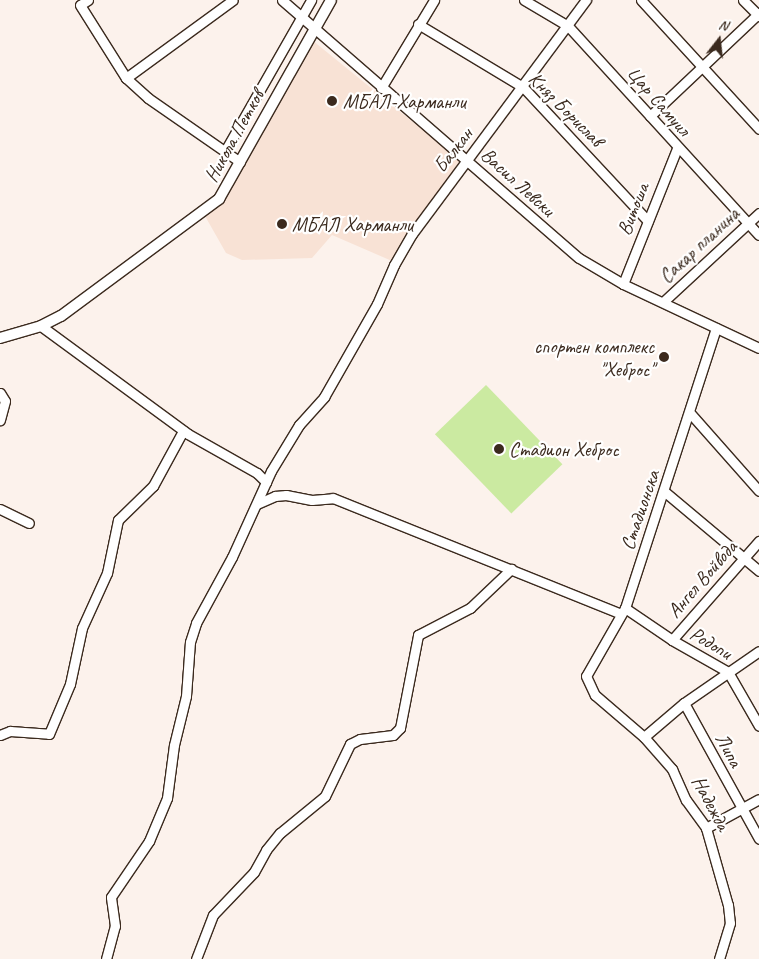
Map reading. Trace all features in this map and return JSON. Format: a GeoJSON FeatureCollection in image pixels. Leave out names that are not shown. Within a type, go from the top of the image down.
{"type":"FeatureCollection","features":[{"type":"Feature","properties":{"kind":"street"},"geometry":{"type":"LineString","coordinates":[[88,0],[80,5],[126,78],[148,98],[240,162]]}},
{"type":"Feature","properties":{"kind":"street"},"geometry":{"type":"LineString","coordinates":[[126,78],[233,0]]}},
{"type":"Feature","properties":{"kind":"street","name":"Васил Левски"},"geometry":{"type":"LineString","coordinates":[[282,0],[565,247],[623,284],[759,348]]}},
{"type":"Feature","properties":{"kind":"street"},"geometry":{"type":"LineString","coordinates":[[225,151],[311,0]]}},
{"type":"Feature","properties":{"kind":"street","name":"Никола Петков"},"geometry":{"type":"LineString","coordinates":[[0,338],[41,326],[61,316],[137,263],[220,199],[331,0]]}},
{"type":"Feature","properties":{"kind":"street"},"geometry":{"type":"LineString","coordinates":[[381,88],[434,0]]}},
{"type":"Feature","properties":{"kind":"street","name":"Цар Самуил"},"geometry":{"type":"LineString","coordinates":[[524,0],[568,26],[650,116],[676,148],[759,235]]}},
{"type":"Feature","properties":{"kind":"street","name":"Балкан"},"geometry":{"type":"LineString","coordinates":[[106,959],[116,926],[110,897],[149,842],[167,798],[174,745],[186,696],[190,642],[196,623],[257,504],[266,482],[300,425],[324,397],[378,304],[389,277],[412,234],[586,0]]}},
{"type":"Feature","properties":{"kind":"street"},"geometry":{"type":"LineString","coordinates":[[641,0],[759,129]]}},
{"type":"Feature","properties":{"kind":"street"},"geometry":{"type":"LineString","coordinates":[[650,116],[759,15],[743,0]]}},
{"type":"Feature","properties":{"kind":"street","name":"Княз Борислав"},"geometry":{"type":"LineString","coordinates":[[418,24],[523,87],[648,221]]}},
{"type":"Feature","properties":{"kind":"street","name":"Витоша"},"geometry":{"type":"LineString","coordinates":[[623,284],[676,148]]}},
{"type":"Feature","properties":{"kind":"street","name":"Сакар планина"},"geometry":{"type":"LineString","coordinates":[[663,302],[759,213]]}},
{"type":"Feature","properties":{"kind":"street"},"geometry":{"type":"LineString","coordinates":[[41,326],[183,431],[266,482]]}},
{"type":"Feature","properties":{"kind":"street","name":"Стадионска"},"geometry":{"type":"LineString","coordinates":[[595,695],[588,683],[588,669],[623,611],[690,414],[716,328]]}},
{"type":"Feature","properties":{"kind":"street"},"geometry":{"type":"LineString","coordinates":[[0,393],[5,401],[0,420]]}},
{"type":"Feature","properties":{"kind":"street"},"geometry":{"type":"LineString","coordinates":[[690,414],[759,491]]}},
{"type":"Feature","properties":{"kind":"street"},"geometry":{"type":"LineString","coordinates":[[0,735],[10,732],[49,734],[70,684],[82,628],[107,573],[118,520],[152,486],[183,431]]}},
{"type":"Feature","properties":{"kind":"street"},"geometry":{"type":"LineString","coordinates":[[664,492],[746,557],[759,571]]}},
{"type":"Feature","properties":{"kind":"street","name":"Родопи"},"geometry":{"type":"LineString","coordinates":[[257,504],[274,496],[286,495],[312,500],[333,498],[511,569],[623,611],[728,672],[759,724]]}},
{"type":"Feature","properties":{"kind":"street"},"geometry":{"type":"LineString","coordinates":[[0,509],[29,523]]}},
{"type":"Feature","properties":{"kind":"street","name":"Ангел Войвода"},"geometry":{"type":"LineString","coordinates":[[672,640],[759,542]]}},
{"type":"Feature","properties":{"kind":"street"},"geometry":{"type":"LineString","coordinates":[[196,959],[213,915],[254,872],[280,833],[325,796],[350,744],[360,739],[392,735],[400,728],[418,635],[470,608],[511,569]]}},
{"type":"Feature","properties":{"kind":"street"},"geometry":{"type":"LineString","coordinates":[[644,736],[684,703],[759,651]]}},
{"type":"Feature","properties":{"kind":"street","name":"Надежда"},"geometry":{"type":"LineString","coordinates":[[595,695],[644,736],[672,769],[686,800],[706,828],[713,842],[729,914],[727,940],[719,959]]}},
{"type":"Feature","properties":{"kind":"street","name":"Липа"},"geometry":{"type":"LineString","coordinates":[[684,703],[741,810],[759,839]]}},
{"type":"Feature","properties":{"kind":"street"},"geometry":{"type":"LineString","coordinates":[[706,828],[759,799]]}},
{"type":"Feature","properties":{"kind":"shaded area","name":"МБАЛ-Харманли"},"geometry":{"type":"Polygon","coordinates":[[[312,40],[462,162],[392,261],[332,235],[312,258],[242,260],[226,253],[205,216],[224,199],[312,40]]]}},
{"type":"Feature","properties":{"kind":"green space","name":"Стадион Хеброс"},"geometry":{"type":"Polygon","coordinates":[[[486,385],[562,464],[511,513],[435,434],[486,385]]]}},
{"type":"Feature","properties":{"kind":"place","name":"МБАЛ-Харманли"},"geometry":{"type":"Point","coordinates":[332,101]}},
{"type":"Feature","properties":{"kind":"place","name":"МБАЛ Харманли"},"geometry":{"type":"Point","coordinates":[282,224]}},
{"type":"Feature","properties":{"kind":"place","name":"спортен комплекс \"Хеброс\""},"geometry":{"type":"Point","coordinates":[664,357]}},
{"type":"Feature","properties":{"kind":"place","name":"Стадион Хеброс"},"geometry":{"type":"Point","coordinates":[499,449]}}]}
